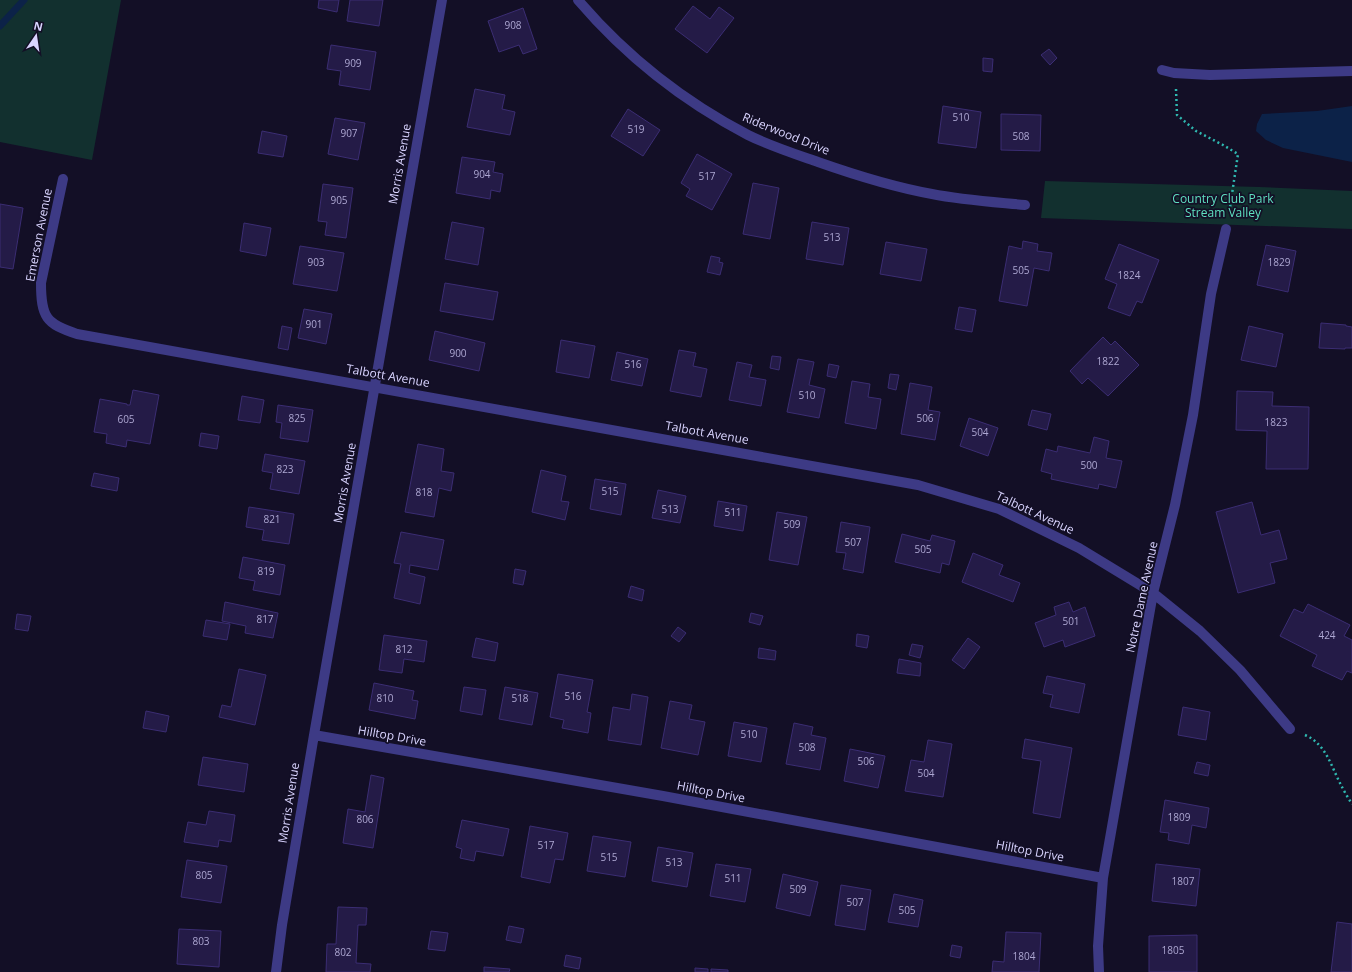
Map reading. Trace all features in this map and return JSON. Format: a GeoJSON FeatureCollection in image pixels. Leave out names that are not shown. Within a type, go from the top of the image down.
{"type":"FeatureCollection","features":[{"type":"Feature","properties":{"kind":"street","name":"Morris Avenue"},"geometry":{"type":"LineString","coordinates":[[276,972],[282,924],[314,735],[442,0]]}},
{"type":"Feature","properties":{"kind":"street","name":"Riderwood Drive"},"geometry":{"type":"LineString","coordinates":[[578,0],[629,54],[667,84],[707,112],[749,136],[845,171],[894,185],[932,194],[974,201],[1025,205]]}},
{"type":"Feature","properties":{"kind":"street"},"geometry":{"type":"LineString","coordinates":[[1162,70],[1174,73],[1210,75],[1352,71]]}},
{"type":"Feature","properties":{"kind":"street","name":"Emerson Avenue"},"geometry":{"type":"LineString","coordinates":[[47,319],[43,309],[41,284],[64,179]]}},
{"type":"Feature","properties":{"kind":"street","name":"Notre Dame Avenue"},"geometry":{"type":"LineString","coordinates":[[1099,972],[1098,946],[1103,878],[1153,593],[1175,505],[1193,415],[1211,294],[1226,229]]}},
{"type":"Feature","properties":{"kind":"street","name":"Talbott Avenue"},"geometry":{"type":"LineString","coordinates":[[47,319],[60,328],[77,334],[918,484],[999,509],[1079,548],[1153,593],[1200,631],[1240,670],[1290,729]]}},
{"type":"Feature","properties":{"kind":"street","name":"Hilltop Drive"},"geometry":{"type":"LineString","coordinates":[[314,735],[501,769],[663,796],[1103,878]]}},
{"type":"Feature","properties":{"kind":"path"},"geometry":{"type":"LineString","coordinates":[[1174,73],[1177,115],[1196,131],[1238,154],[1232,202],[1226,229]]}},
{"type":"Feature","properties":{"kind":"path"},"geometry":{"type":"LineString","coordinates":[[1290,729],[1310,737],[1320,746],[1329,759],[1352,804]]}},
{"type":"Feature","properties":{"kind":"green space"},"geometry":{"type":"Polygon","coordinates":[[[0,0],[121,0],[92,160],[0,142],[0,0]]]}},
{"type":"Feature","properties":{"kind":"green space","name":"Country Club Park Stream Valley"},"geometry":{"type":"Polygon","coordinates":[[[1045,181],[1352,191],[1352,229],[1041,218],[1045,181]]]}},
{"type":"Feature","properties":{"kind":"water"},"geometry":{"type":"Polygon","coordinates":[[[1352,106],[1352,162],[1283,148],[1266,140],[1256,131],[1257,124],[1262,114],[1317,111],[1352,106]]]}},
{"type":"Feature","properties":{"kind":"building"},"geometry":{"type":"Polygon","coordinates":[[[319,0],[339,0],[337,12],[318,8],[319,0]]]}},
{"type":"Feature","properties":{"kind":"building"},"geometry":{"type":"Polygon","coordinates":[[[350,0],[383,0],[379,26],[347,21],[350,0]]]}},
{"type":"Feature","properties":{"kind":"building"},"geometry":{"type":"Polygon","coordinates":[[[693,6],[710,19],[719,7],[734,18],[707,53],[675,29],[693,6]]]}},
{"type":"Feature","properties":{"kind":"building"},"geometry":{"type":"Polygon","coordinates":[[[523,8],[537,49],[523,54],[519,45],[499,52],[488,21],[523,8]]]}},
{"type":"Feature","properties":{"kind":"building"},"geometry":{"type":"Polygon","coordinates":[[[331,45],[376,52],[370,90],[339,85],[341,71],[327,69],[331,45]]]}},
{"type":"Feature","properties":{"kind":"building"},"geometry":{"type":"Polygon","coordinates":[[[1049,49],[1057,58],[1050,65],[1041,55],[1049,49]]]}},
{"type":"Feature","properties":{"kind":"building"},"geometry":{"type":"Polygon","coordinates":[[[983,58],[993,59],[992,72],[983,71],[983,58]]]}},
{"type":"Feature","properties":{"kind":"building"},"geometry":{"type":"Polygon","coordinates":[[[475,89],[505,95],[502,109],[515,112],[510,135],[467,127],[475,89]]]}},
{"type":"Feature","properties":{"kind":"building"},"geometry":{"type":"Polygon","coordinates":[[[943,106],[981,112],[976,148],[938,143],[943,106]]]}},
{"type":"Feature","properties":{"kind":"building"},"geometry":{"type":"Polygon","coordinates":[[[628,109],[660,130],[643,156],[611,136],[628,109]]]}},
{"type":"Feature","properties":{"kind":"building"},"geometry":{"type":"Polygon","coordinates":[[[1001,114],[1041,115],[1040,151],[1001,150],[1001,114]]]}},
{"type":"Feature","properties":{"kind":"building"},"geometry":{"type":"Polygon","coordinates":[[[335,118],[365,123],[358,160],[328,154],[335,118]]]}},
{"type":"Feature","properties":{"kind":"building"},"geometry":{"type":"Polygon","coordinates":[[[262,131],[287,136],[283,157],[258,153],[262,131]]]}},
{"type":"Feature","properties":{"kind":"building"},"geometry":{"type":"Polygon","coordinates":[[[697,154],[732,174],[712,210],[686,196],[690,189],[681,183],[697,154]]]}},
{"type":"Feature","properties":{"kind":"building"},"geometry":{"type":"Polygon","coordinates":[[[462,157],[495,162],[493,172],[503,174],[500,192],[491,190],[490,199],[456,193],[462,157]]]}},
{"type":"Feature","properties":{"kind":"building"},"geometry":{"type":"Polygon","coordinates":[[[753,183],[779,188],[770,239],[743,234],[753,183]]]}},
{"type":"Feature","properties":{"kind":"building"},"geometry":{"type":"Polygon","coordinates":[[[323,184],[353,188],[346,238],[325,235],[327,222],[318,221],[323,184]]]}},
{"type":"Feature","properties":{"kind":"building"},"geometry":{"type":"Polygon","coordinates":[[[0,204],[23,208],[13,269],[0,267],[0,204]]]}},
{"type":"Feature","properties":{"kind":"building"},"geometry":{"type":"Polygon","coordinates":[[[452,222],[484,228],[478,265],[445,259],[452,222]]]}},
{"type":"Feature","properties":{"kind":"building"},"geometry":{"type":"Polygon","coordinates":[[[812,222],[849,228],[843,265],[806,259],[812,222]]]}},
{"type":"Feature","properties":{"kind":"building"},"geometry":{"type":"Polygon","coordinates":[[[244,223],[271,228],[266,256],[240,251],[244,223]]]}},
{"type":"Feature","properties":{"kind":"building"},"geometry":{"type":"Polygon","coordinates":[[[1023,241],[1038,244],[1037,251],[1052,253],[1049,271],[1034,268],[1027,306],[999,301],[1009,246],[1022,249],[1023,241]]]}},
{"type":"Feature","properties":{"kind":"building"},"geometry":{"type":"Polygon","coordinates":[[[886,242],[927,249],[921,281],[880,274],[886,242]]]}},
{"type":"Feature","properties":{"kind":"building"},"geometry":{"type":"Polygon","coordinates":[[[1119,244],[1159,260],[1142,303],[1137,301],[1130,316],[1108,308],[1117,284],[1105,279],[1119,244]]]}},
{"type":"Feature","properties":{"kind":"building"},"geometry":{"type":"Polygon","coordinates":[[[1266,245],[1296,251],[1288,292],[1257,285],[1266,245]]]}},
{"type":"Feature","properties":{"kind":"building"},"geometry":{"type":"Polygon","coordinates":[[[300,246],[344,253],[337,291],[293,284],[300,246]]]}},
{"type":"Feature","properties":{"kind":"building"},"geometry":{"type":"Polygon","coordinates":[[[711,256],[720,258],[719,262],[723,263],[720,275],[707,272],[711,256]]]}},
{"type":"Feature","properties":{"kind":"building"},"geometry":{"type":"Polygon","coordinates":[[[445,283],[498,292],[493,320],[440,311],[445,283]]]}},
{"type":"Feature","properties":{"kind":"building"},"geometry":{"type":"Polygon","coordinates":[[[959,307],[976,310],[972,332],[955,329],[959,307]]]}},
{"type":"Feature","properties":{"kind":"building"},"geometry":{"type":"Polygon","coordinates":[[[304,309],[332,314],[326,344],[298,338],[304,309]]]}},
{"type":"Feature","properties":{"kind":"building"},"geometry":{"type":"Polygon","coordinates":[[[1321,323],[1346,325],[1352,327],[1352,348],[1319,348],[1321,323]]]}},
{"type":"Feature","properties":{"kind":"building"},"geometry":{"type":"Polygon","coordinates":[[[282,326],[292,328],[288,350],[278,348],[282,326]]]}},
{"type":"Feature","properties":{"kind":"building"},"geometry":{"type":"Polygon","coordinates":[[[1249,326],[1283,334],[1276,367],[1241,360],[1249,326]]]}},
{"type":"Feature","properties":{"kind":"building"},"geometry":{"type":"Polygon","coordinates":[[[435,331],[485,343],[479,371],[429,360],[435,331]]]}},
{"type":"Feature","properties":{"kind":"building"},"geometry":{"type":"Polygon","coordinates":[[[1103,337],[1111,345],[1115,341],[1139,365],[1108,396],[1088,378],[1082,384],[1070,371],[1103,337]]]}},
{"type":"Feature","properties":{"kind":"building"},"geometry":{"type":"Polygon","coordinates":[[[561,340],[595,346],[589,378],[556,372],[561,340]]]}},
{"type":"Feature","properties":{"kind":"building"},"geometry":{"type":"Polygon","coordinates":[[[679,350],[696,353],[693,366],[707,369],[701,397],[670,391],[679,350]]]}},
{"type":"Feature","properties":{"kind":"building"},"geometry":{"type":"Polygon","coordinates":[[[617,352],[648,359],[642,386],[611,380],[617,352]]]}},
{"type":"Feature","properties":{"kind":"building"},"geometry":{"type":"Polygon","coordinates":[[[772,356],[781,357],[779,370],[770,368],[772,356]]]}},
{"type":"Feature","properties":{"kind":"building"},"geometry":{"type":"Polygon","coordinates":[[[798,359],[814,362],[809,385],[825,389],[819,418],[787,412],[798,359]]]}},
{"type":"Feature","properties":{"kind":"building"},"geometry":{"type":"Polygon","coordinates":[[[737,362],[752,365],[749,377],[766,380],[761,406],[729,400],[737,362]]]}},
{"type":"Feature","properties":{"kind":"building"},"geometry":{"type":"Polygon","coordinates":[[[829,364],[839,366],[836,378],[827,376],[829,364]]]}},
{"type":"Feature","properties":{"kind":"building"},"geometry":{"type":"Polygon","coordinates":[[[890,374],[899,375],[896,390],[888,388],[890,374]]]}},
{"type":"Feature","properties":{"kind":"building"},"geometry":{"type":"Polygon","coordinates":[[[852,381],[870,384],[868,397],[881,399],[876,429],[845,423],[852,381]]]}},
{"type":"Feature","properties":{"kind":"building"},"geometry":{"type":"Polygon","coordinates":[[[910,383],[932,387],[928,410],[940,412],[935,440],[901,434],[910,383]]]}},
{"type":"Feature","properties":{"kind":"building"},"geometry":{"type":"Polygon","coordinates":[[[133,390],[159,395],[150,444],[127,440],[126,447],[106,443],[107,434],[94,432],[100,399],[130,405],[133,390]]]}},
{"type":"Feature","properties":{"kind":"building"},"geometry":{"type":"Polygon","coordinates":[[[1237,391],[1273,392],[1272,406],[1309,407],[1308,469],[1266,469],[1267,431],[1236,430],[1237,391]]]}},
{"type":"Feature","properties":{"kind":"building"},"geometry":{"type":"Polygon","coordinates":[[[242,396],[264,400],[260,423],[238,420],[242,396]]]}},
{"type":"Feature","properties":{"kind":"building"},"geometry":{"type":"Polygon","coordinates":[[[278,405],[313,410],[308,442],[280,438],[282,423],[276,422],[278,405]]]}},
{"type":"Feature","properties":{"kind":"building"},"geometry":{"type":"Polygon","coordinates":[[[1032,410],[1051,414],[1047,430],[1028,425],[1032,410]]]}},
{"type":"Feature","properties":{"kind":"building"},"geometry":{"type":"Polygon","coordinates":[[[969,418],[998,428],[988,456],[960,446],[969,418]]]}},
{"type":"Feature","properties":{"kind":"building"},"geometry":{"type":"Polygon","coordinates":[[[201,433],[219,436],[217,449],[199,446],[201,433]]]}},
{"type":"Feature","properties":{"kind":"building"},"geometry":{"type":"Polygon","coordinates":[[[1094,437],[1109,441],[1106,458],[1122,461],[1116,488],[1099,484],[1098,489],[1051,479],[1052,474],[1041,471],[1046,449],[1057,452],[1058,446],[1090,453],[1094,437]]]}},
{"type":"Feature","properties":{"kind":"building"},"geometry":{"type":"Polygon","coordinates":[[[418,444],[444,449],[441,471],[454,473],[451,491],[439,488],[434,517],[405,512],[418,444]]]}},
{"type":"Feature","properties":{"kind":"building"},"geometry":{"type":"Polygon","coordinates":[[[265,454],[305,461],[299,494],[270,489],[273,473],[262,471],[265,454]]]}},
{"type":"Feature","properties":{"kind":"building"},"geometry":{"type":"Polygon","coordinates":[[[541,470],[566,476],[561,501],[569,502],[565,520],[532,512],[541,470]]]}},
{"type":"Feature","properties":{"kind":"building"},"geometry":{"type":"Polygon","coordinates":[[[94,473],[119,478],[117,491],[91,486],[94,473]]]}},
{"type":"Feature","properties":{"kind":"building"},"geometry":{"type":"Polygon","coordinates":[[[595,479],[626,484],[621,515],[590,509],[595,479]]]}},
{"type":"Feature","properties":{"kind":"building"},"geometry":{"type":"Polygon","coordinates":[[[658,490],[686,496],[680,523],[652,518],[658,490]]]}},
{"type":"Feature","properties":{"kind":"building"},"geometry":{"type":"Polygon","coordinates":[[[718,501],[747,506],[743,531],[714,526],[718,501]]]}},
{"type":"Feature","properties":{"kind":"building"},"geometry":{"type":"Polygon","coordinates":[[[1252,502],[1261,535],[1279,530],[1287,559],[1270,563],[1275,583],[1238,593],[1216,512],[1252,502]]]}},
{"type":"Feature","properties":{"kind":"building"},"geometry":{"type":"Polygon","coordinates":[[[249,507],[294,514],[289,544],[262,540],[264,530],[246,527],[249,507]]]}},
{"type":"Feature","properties":{"kind":"building"},"geometry":{"type":"Polygon","coordinates":[[[777,512],[807,517],[798,565],[769,560],[777,512]]]}},
{"type":"Feature","properties":{"kind":"building"},"geometry":{"type":"Polygon","coordinates":[[[841,522],[870,527],[863,573],[843,569],[846,553],[836,552],[841,522]]]}},
{"type":"Feature","properties":{"kind":"building"},"geometry":{"type":"Polygon","coordinates":[[[401,532],[444,540],[438,570],[410,565],[409,573],[425,577],[420,604],[394,598],[401,564],[394,563],[401,532]]]}},
{"type":"Feature","properties":{"kind":"building"},"geometry":{"type":"Polygon","coordinates":[[[902,534],[930,541],[932,535],[955,541],[949,565],[942,563],[940,573],[895,562],[902,534]]]}},
{"type":"Feature","properties":{"kind":"building"},"geometry":{"type":"Polygon","coordinates":[[[973,553],[1003,565],[999,575],[1020,583],[1013,602],[962,582],[973,553]]]}},
{"type":"Feature","properties":{"kind":"building"},"geometry":{"type":"Polygon","coordinates":[[[243,557],[285,565],[280,595],[253,590],[255,581],[239,578],[243,557]]]}},
{"type":"Feature","properties":{"kind":"building"},"geometry":{"type":"Polygon","coordinates":[[[515,569],[526,571],[523,585],[513,583],[515,569]]]}},
{"type":"Feature","properties":{"kind":"building"},"geometry":{"type":"Polygon","coordinates":[[[631,586],[644,590],[642,601],[628,597],[631,586]]]}},
{"type":"Feature","properties":{"kind":"building"},"geometry":{"type":"Polygon","coordinates":[[[225,602],[278,613],[273,638],[245,633],[246,626],[222,621],[225,602]]]}},
{"type":"Feature","properties":{"kind":"building"},"geometry":{"type":"Polygon","coordinates":[[[1069,602],[1073,612],[1085,607],[1095,636],[1065,647],[1063,640],[1044,647],[1035,623],[1056,615],[1054,607],[1069,602]]]}},
{"type":"Feature","properties":{"kind":"building"},"geometry":{"type":"Polygon","coordinates":[[[1308,604],[1350,625],[1344,636],[1352,640],[1352,673],[1347,671],[1342,680],[1312,666],[1317,655],[1280,636],[1294,609],[1303,613],[1308,604]]]}},
{"type":"Feature","properties":{"kind":"building"},"geometry":{"type":"Polygon","coordinates":[[[751,613],[763,616],[760,625],[749,622],[751,613]]]}},
{"type":"Feature","properties":{"kind":"building"},"geometry":{"type":"Polygon","coordinates":[[[17,614],[31,616],[28,631],[15,629],[17,614]]]}},
{"type":"Feature","properties":{"kind":"building"},"geometry":{"type":"Polygon","coordinates":[[[206,620],[230,624],[227,640],[203,636],[206,620]]]}},
{"type":"Feature","properties":{"kind":"building"},"geometry":{"type":"Polygon","coordinates":[[[678,627],[686,633],[679,642],[671,636],[678,627]]]}},
{"type":"Feature","properties":{"kind":"building"},"geometry":{"type":"Polygon","coordinates":[[[857,634],[869,636],[867,648],[856,646],[857,634]]]}},
{"type":"Feature","properties":{"kind":"building"},"geometry":{"type":"Polygon","coordinates":[[[384,635],[427,641],[424,662],[404,659],[402,673],[379,670],[384,635]]]}},
{"type":"Feature","properties":{"kind":"building"},"geometry":{"type":"Polygon","coordinates":[[[476,638],[498,643],[495,661],[472,657],[476,638]]]}},
{"type":"Feature","properties":{"kind":"building"},"geometry":{"type":"Polygon","coordinates":[[[968,638],[980,647],[964,669],[952,660],[968,638]]]}},
{"type":"Feature","properties":{"kind":"building"},"geometry":{"type":"Polygon","coordinates":[[[912,644],[923,646],[920,658],[909,655],[912,644]]]}},
{"type":"Feature","properties":{"kind":"building"},"geometry":{"type":"Polygon","coordinates":[[[759,648],[776,651],[775,660],[758,658],[759,648]]]}},
{"type":"Feature","properties":{"kind":"building"},"geometry":{"type":"Polygon","coordinates":[[[899,659],[921,663],[920,676],[897,673],[899,659]]]}},
{"type":"Feature","properties":{"kind":"building"},"geometry":{"type":"Polygon","coordinates":[[[239,669],[266,675],[255,725],[219,717],[222,705],[231,707],[239,669]]]}},
{"type":"Feature","properties":{"kind":"building"},"geometry":{"type":"Polygon","coordinates":[[[558,674],[593,680],[587,712],[591,713],[588,733],[562,728],[564,720],[550,717],[558,674]]]}},
{"type":"Feature","properties":{"kind":"building"},"geometry":{"type":"Polygon","coordinates":[[[1047,676],[1085,684],[1079,713],[1050,707],[1053,695],[1043,693],[1047,676]]]}},
{"type":"Feature","properties":{"kind":"building"},"geometry":{"type":"Polygon","coordinates":[[[374,683],[414,691],[412,700],[418,701],[415,719],[369,710],[374,683]]]}},
{"type":"Feature","properties":{"kind":"building"},"geometry":{"type":"Polygon","coordinates":[[[464,687],[486,690],[482,715],[460,711],[464,687]]]}},
{"type":"Feature","properties":{"kind":"building"},"geometry":{"type":"Polygon","coordinates":[[[505,687],[538,693],[532,725],[499,719],[505,687]]]}},
{"type":"Feature","properties":{"kind":"building"},"geometry":{"type":"Polygon","coordinates":[[[632,694],[648,697],[641,745],[608,740],[613,707],[630,710],[632,694]]]}},
{"type":"Feature","properties":{"kind":"building"},"geometry":{"type":"Polygon","coordinates":[[[670,701],[692,705],[689,719],[705,722],[698,755],[661,748],[670,701]]]}},
{"type":"Feature","properties":{"kind":"building"},"geometry":{"type":"Polygon","coordinates":[[[1183,707],[1210,712],[1206,740],[1178,735],[1183,707]]]}},
{"type":"Feature","properties":{"kind":"building"},"geometry":{"type":"Polygon","coordinates":[[[146,711],[169,716],[166,732],[143,728],[146,711]]]}},
{"type":"Feature","properties":{"kind":"building"},"geometry":{"type":"Polygon","coordinates":[[[734,722],[767,728],[761,762],[728,756],[734,722]]]}},
{"type":"Feature","properties":{"kind":"building"},"geometry":{"type":"Polygon","coordinates":[[[794,723],[813,727],[811,735],[826,738],[820,770],[786,764],[794,723]]]}},
{"type":"Feature","properties":{"kind":"building"},"geometry":{"type":"Polygon","coordinates":[[[1025,739],[1072,748],[1060,818],[1033,813],[1041,761],[1022,758],[1025,739]]]}},
{"type":"Feature","properties":{"kind":"building"},"geometry":{"type":"Polygon","coordinates":[[[928,740],[952,744],[943,797],[905,791],[911,760],[924,762],[928,740]]]}},
{"type":"Feature","properties":{"kind":"building"},"geometry":{"type":"Polygon","coordinates":[[[850,749],[885,756],[878,788],[844,781],[850,749]]]}},
{"type":"Feature","properties":{"kind":"building"},"geometry":{"type":"Polygon","coordinates":[[[203,757],[248,764],[244,792],[198,785],[203,757]]]}},
{"type":"Feature","properties":{"kind":"building"},"geometry":{"type":"Polygon","coordinates":[[[1197,762],[1210,765],[1208,776],[1194,773],[1197,762]]]}},
{"type":"Feature","properties":{"kind":"building"},"geometry":{"type":"Polygon","coordinates":[[[371,775],[384,778],[373,848],[343,843],[348,809],[365,812],[371,775]]]}},
{"type":"Feature","properties":{"kind":"building"},"geometry":{"type":"Polygon","coordinates":[[[1165,800],[1209,808],[1206,828],[1192,825],[1189,844],[1168,840],[1169,833],[1160,832],[1165,800]]]}},
{"type":"Feature","properties":{"kind":"building"},"geometry":{"type":"Polygon","coordinates":[[[209,811],[235,815],[231,842],[219,840],[218,847],[184,842],[188,822],[206,825],[209,811]]]}},
{"type":"Feature","properties":{"kind":"building"},"geometry":{"type":"Polygon","coordinates":[[[462,820],[509,829],[503,856],[476,851],[474,861],[460,858],[462,849],[456,847],[462,820]]]}},
{"type":"Feature","properties":{"kind":"building"},"geometry":{"type":"Polygon","coordinates":[[[530,826],[568,833],[563,860],[555,859],[550,883],[521,877],[530,826]]]}},
{"type":"Feature","properties":{"kind":"building"},"geometry":{"type":"Polygon","coordinates":[[[593,836],[631,842],[625,877],[587,871],[593,836]]]}},
{"type":"Feature","properties":{"kind":"building"},"geometry":{"type":"Polygon","coordinates":[[[658,847],[693,853],[687,887],[652,881],[658,847]]]}},
{"type":"Feature","properties":{"kind":"building"},"geometry":{"type":"Polygon","coordinates":[[[187,860],[227,866],[221,903],[181,897],[187,860]]]}},
{"type":"Feature","properties":{"kind":"building"},"geometry":{"type":"Polygon","coordinates":[[[716,864],[751,869],[745,902],[710,896],[716,864]]]}},
{"type":"Feature","properties":{"kind":"building"},"geometry":{"type":"Polygon","coordinates":[[[1156,864],[1200,869],[1196,906],[1152,901],[1156,864]]]}},
{"type":"Feature","properties":{"kind":"building"},"geometry":{"type":"Polygon","coordinates":[[[783,874],[818,882],[810,916],[776,908],[783,874]]]}},
{"type":"Feature","properties":{"kind":"building"},"geometry":{"type":"Polygon","coordinates":[[[841,885],[871,890],[865,930],[835,925],[841,885]]]}},
{"type":"Feature","properties":{"kind":"building"},"geometry":{"type":"Polygon","coordinates":[[[894,894],[923,900],[918,927],[888,922],[894,894]]]}},
{"type":"Feature","properties":{"kind":"building"},"geometry":{"type":"Polygon","coordinates":[[[338,907],[367,908],[366,925],[358,925],[356,963],[371,964],[370,972],[326,972],[327,944],[336,944],[338,907]]]}},
{"type":"Feature","properties":{"kind":"building"},"geometry":{"type":"Polygon","coordinates":[[[1337,922],[1352,924],[1352,972],[1331,972],[1337,922]]]}},
{"type":"Feature","properties":{"kind":"building"},"geometry":{"type":"Polygon","coordinates":[[[509,926],[524,929],[521,943],[506,940],[509,926]]]}},
{"type":"Feature","properties":{"kind":"building"},"geometry":{"type":"Polygon","coordinates":[[[179,929],[221,931],[219,967],[177,964],[179,929]]]}},
{"type":"Feature","properties":{"kind":"building"},"geometry":{"type":"Polygon","coordinates":[[[431,931],[448,933],[445,951],[428,949],[431,931]]]}},
{"type":"Feature","properties":{"kind":"building"},"geometry":{"type":"Polygon","coordinates":[[[1006,932],[1041,933],[1039,972],[992,972],[993,961],[1004,962],[1006,932]]]}},
{"type":"Feature","properties":{"kind":"building"},"geometry":{"type":"Polygon","coordinates":[[[1197,935],[1197,972],[1149,972],[1149,936],[1197,935]]]}},
{"type":"Feature","properties":{"kind":"building"},"geometry":{"type":"Polygon","coordinates":[[[952,945],[962,947],[960,958],[950,956],[952,945]]]}},
{"type":"Feature","properties":{"kind":"building"},"geometry":{"type":"Polygon","coordinates":[[[566,955],[581,958],[579,969],[564,966],[566,955]]]}},
{"type":"Feature","properties":{"kind":"building"},"geometry":{"type":"Polygon","coordinates":[[[484,967],[510,969],[509,972],[484,972],[484,967]]]}},
{"type":"Feature","properties":{"kind":"building"},"geometry":{"type":"Polygon","coordinates":[[[695,968],[708,969],[708,972],[695,972],[695,968]]]}},
{"type":"Feature","properties":{"kind":"building"},"geometry":{"type":"Polygon","coordinates":[[[711,969],[728,970],[728,972],[711,972],[711,969]]]}},
{"type":"Feature","properties":{"kind":"waterway"},"geometry":{"type":"LineString","coordinates":[[0,26],[24,0]]}}]}
